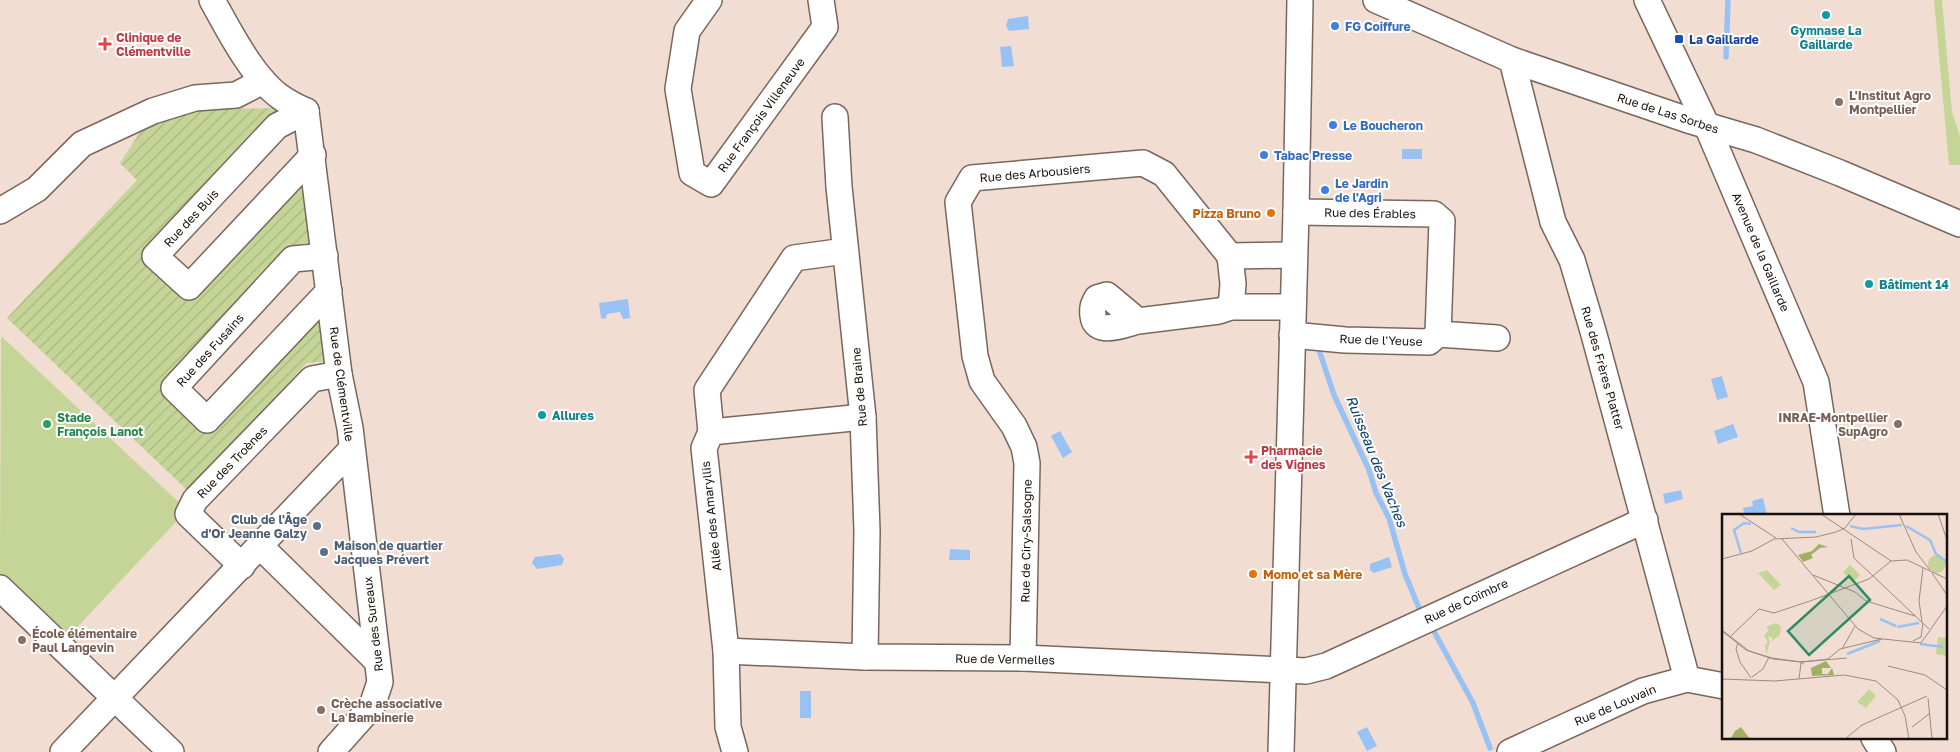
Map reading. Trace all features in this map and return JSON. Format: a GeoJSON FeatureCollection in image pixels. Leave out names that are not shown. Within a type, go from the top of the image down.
{"type":"FeatureCollection","features":[{"type":"Feature","properties":{"kind":"street"},"geometry":{"type":"LineString","coordinates":[[212,0],[237,46],[263,81],[279,96],[306,111]]}},
{"type":"Feature","properties":{"kind":"street","name":"Rue François Villeneuve"},"geometry":{"type":"LineString","coordinates":[[709,0],[687,31],[678,89],[692,173],[711,184],[825,27],[821,0]]}},
{"type":"Feature","properties":{"kind":"street"},"geometry":{"type":"LineString","coordinates":[[1281,752],[1300,0]]}},
{"type":"Feature","properties":{"kind":"street","name":"Rue de Las Sorbes"},"geometry":{"type":"LineString","coordinates":[[1376,0],[1512,60],[1707,126],[1756,140],[1960,224]]}},
{"type":"Feature","properties":{"kind":"street","name":"Avenue de la Gaillarde"},"geometry":{"type":"LineString","coordinates":[[1647,0],[1707,126],[1816,382],[1838,514]]}},
{"type":"Feature","properties":{"kind":"street","name":"Rue des Frères Platter"},"geometry":{"type":"LineString","coordinates":[[1512,60],[1553,222],[1572,260],[1645,520],[1676,682]]}},
{"type":"Feature","properties":{"kind":"street"},"geometry":{"type":"LineString","coordinates":[[0,211],[38,189],[82,144],[153,111],[195,98],[236,95],[263,81]]}},
{"type":"Feature","properties":{"kind":"street","name":"Rue des Buis"},"geometry":{"type":"LineString","coordinates":[[306,111],[277,126],[155,256],[189,287],[313,155]]}},
{"type":"Feature","properties":{"kind":"street","name":"Rue de Clémentville"},"geometry":{"type":"LineString","coordinates":[[63,752],[352,450],[339,374],[306,111]]}},
{"type":"Feature","properties":{"kind":"street","name":"Rue de Braine"},"geometry":{"type":"LineString","coordinates":[[836,117],[839,187],[863,417],[866,531],[865,657]]}},
{"type":"Feature","properties":{"kind":"street","name":"Rue des Arbousiers"},"geometry":{"type":"LineString","coordinates":[[1014,426],[982,382],[975,356],[958,202],[972,178],[1143,163],[1164,174],[1230,256]]}},
{"type":"Feature","properties":{"kind":"street","name":"Rue des Érables"},"geometry":{"type":"LineString","coordinates":[[1296,212],[1434,214],[1442,221],[1438,334]]}},
{"type":"Feature","properties":{"kind":"street"},"geometry":{"type":"LineString","coordinates":[[845,251],[794,258],[707,390],[711,432],[863,417]]}},
{"type":"Feature","properties":{"kind":"street"},"geometry":{"type":"LineString","coordinates":[[1231,307],[1233,284],[1230,256],[1294,254]]}},
{"type":"Feature","properties":{"kind":"street","name":"Rue des Fusains"},"geometry":{"type":"LineString","coordinates":[[325,256],[293,259],[174,388],[207,420],[329,291]]}},
{"type":"Feature","properties":{"kind":"street"},"geometry":{"type":"LineString","coordinates":[[1138,321],[1219,311],[1231,307],[1293,307]]}},
{"type":"Feature","properties":{"kind":"street","name":"Rue de l'Yeuse"},"geometry":{"type":"LineString","coordinates":[[1292,334],[1345,340],[1429,342],[1438,334],[1497,338]]}},
{"type":"Feature","properties":{"kind":"street","name":"Rue des Troènes"},"geometry":{"type":"LineString","coordinates":[[242,566],[188,514],[195,500],[312,379],[339,374]]}},
{"type":"Feature","properties":{"kind":"street","name":"Rue de Ciry-Salsogne"},"geometry":{"type":"LineString","coordinates":[[1014,426],[1024,447],[1027,463],[1023,658]]}},
{"type":"Feature","properties":{"kind":"street","name":"Allée des Amaryllis"},"geometry":{"type":"LineString","coordinates":[[711,432],[704,448],[726,651],[728,727],[736,752]]}},
{"type":"Feature","properties":{"kind":"street","name":"Rue des Sureaux"},"geometry":{"type":"LineString","coordinates":[[331,752],[372,706],[380,682],[352,450]]}},
{"type":"Feature","properties":{"kind":"street","name":"Rue de Coïmbre"},"geometry":{"type":"LineString","coordinates":[[1284,669],[1306,671],[1326,666],[1645,520]]}},
{"type":"Feature","properties":{"kind":"street"},"geometry":{"type":"LineString","coordinates":[[261,547],[377,661]]}},
{"type":"Feature","properties":{"kind":"street"},"geometry":{"type":"LineString","coordinates":[[0,588],[172,752]]}},
{"type":"Feature","properties":{"kind":"street","name":"Rue de Vermelles"},"geometry":{"type":"LineString","coordinates":[[726,651],[865,657],[1023,658],[1284,669]]}},
{"type":"Feature","properties":{"kind":"street","name":"Rue de Louvain"},"geometry":{"type":"LineString","coordinates":[[1510,752],[1643,691],[1676,682],[1722,686]]}},
{"type":"Feature","properties":{"kind":"street"},"geometry":{"type":"LineString","coordinates":[[1875,740],[1883,752]]}},
{"type":"Feature","properties":{"kind":"green space"},"geometry":{"type":"Polygon","coordinates":[[[1934,0],[1942,0],[1952,112],[1960,136],[1960,165],[1949,165],[1934,0]]]}},
{"type":"Feature","properties":{"kind":"green space"},"geometry":{"type":"Polygon","coordinates":[[[283,108],[152,250],[190,297],[307,180],[312,241],[288,248],[166,385],[213,427],[320,315],[330,361],[307,363],[189,492],[7,318],[137,180],[120,163],[144,126],[206,109],[283,108]]]}},
{"type":"Feature","properties":{"kind":"green space","name":"Stade François Lanot"},"geometry":{"type":"Polygon","coordinates":[[[1,336],[187,510],[67,638],[0,574],[1,336]]]}},
{"type":"Feature","properties":{"kind":"water"},"geometry":{"type":"Polygon","coordinates":[[[1028,16],[1029,29],[1009,31],[1006,26],[1008,19],[1028,16]]]}},
{"type":"Feature","properties":{"kind":"water"},"geometry":{"type":"Polygon","coordinates":[[[1011,46],[1014,66],[1002,67],[1000,47],[1011,46]]]}},
{"type":"Feature","properties":{"kind":"water"},"geometry":{"type":"Polygon","coordinates":[[[1402,149],[1422,149],[1422,159],[1402,159],[1402,149]]]}},
{"type":"Feature","properties":{"kind":"water"},"geometry":{"type":"Polygon","coordinates":[[[628,299],[630,318],[623,319],[620,312],[607,314],[605,319],[601,318],[599,303],[628,299]]]}},
{"type":"Feature","properties":{"kind":"water"},"geometry":{"type":"Polygon","coordinates":[[[1722,376],[1728,397],[1717,400],[1711,379],[1722,376]]]}},
{"type":"Feature","properties":{"kind":"water"},"geometry":{"type":"Polygon","coordinates":[[[1733,424],[1738,437],[1718,444],[1714,431],[1733,424]]]}},
{"type":"Feature","properties":{"kind":"water"},"geometry":{"type":"Polygon","coordinates":[[[1060,431],[1072,452],[1063,458],[1051,436],[1060,431]]]}},
{"type":"Feature","properties":{"kind":"water"},"geometry":{"type":"Polygon","coordinates":[[[1681,490],[1683,499],[1665,504],[1663,494],[1681,490]]]}},
{"type":"Feature","properties":{"kind":"water"},"geometry":{"type":"Polygon","coordinates":[[[1763,498],[1767,514],[1744,514],[1743,508],[1753,506],[1752,501],[1763,498]]]}},
{"type":"Feature","properties":{"kind":"water"},"geometry":{"type":"Polygon","coordinates":[[[950,549],[970,550],[970,560],[949,560],[950,549]]]}},
{"type":"Feature","properties":{"kind":"water"},"geometry":{"type":"Polygon","coordinates":[[[560,554],[564,559],[562,565],[537,569],[532,563],[535,557],[560,554]]]}},
{"type":"Feature","properties":{"kind":"water"},"geometry":{"type":"Polygon","coordinates":[[[1389,557],[1392,567],[1374,573],[1370,570],[1370,564],[1389,557]]]}},
{"type":"Feature","properties":{"kind":"water"},"geometry":{"type":"Polygon","coordinates":[[[800,691],[811,691],[811,718],[800,718],[800,691]]]}},
{"type":"Feature","properties":{"kind":"water"},"geometry":{"type":"Polygon","coordinates":[[[1367,727],[1377,746],[1367,751],[1357,732],[1367,727]]]}},
{"type":"Feature","properties":{"kind":"waterway"},"geometry":{"type":"LineString","coordinates":[[1726,57],[1728,0]]}},
{"type":"Feature","properties":{"kind":"waterway","name":"Ruisseau des Vaches"},"geometry":{"type":"LineString","coordinates":[[1320,353],[1334,395],[1369,470],[1376,493],[1389,518],[1405,574],[1419,608]]}},
{"type":"Feature","properties":{"kind":"waterway","name":"Ruisseau des Vaches"},"geometry":{"type":"LineString","coordinates":[[1431,626],[1473,703],[1490,748]]}},
{"type":"Feature","properties":{"kind":"place","name":"Gymnase La Gaillarde"},"geometry":{"type":"Point","coordinates":[1826,15]}},
{"type":"Feature","properties":{"kind":"place","name":"FG Coiffure"},"geometry":{"type":"Point","coordinates":[1335,26]}},
{"type":"Feature","properties":{"kind":"place","name":"La Gaillarde"},"geometry":{"type":"Point","coordinates":[1679,39]}},
{"type":"Feature","properties":{"kind":"place","name":"Clinique de Clémentville"},"geometry":{"type":"Point","coordinates":[105,44]}},
{"type":"Feature","properties":{"kind":"place","name":"L'Institut Agro Montpellier"},"geometry":{"type":"Point","coordinates":[1839,102]}},
{"type":"Feature","properties":{"kind":"place","name":"Le Boucheron"},"geometry":{"type":"Point","coordinates":[1333,125]}},
{"type":"Feature","properties":{"kind":"place","name":"Tabac Presse"},"geometry":{"type":"Point","coordinates":[1264,155]}},
{"type":"Feature","properties":{"kind":"place","name":"Le Jardin de l'Agri"},"geometry":{"type":"Point","coordinates":[1325,190]}},
{"type":"Feature","properties":{"kind":"place","name":"Pizza Bruno"},"geometry":{"type":"Point","coordinates":[1271,213]}},
{"type":"Feature","properties":{"kind":"place","name":"Bâtiment 14"},"geometry":{"type":"Point","coordinates":[1869,284]}},
{"type":"Feature","properties":{"kind":"place","name":"Allures"},"geometry":{"type":"Point","coordinates":[542,415]}},
{"type":"Feature","properties":{"kind":"place","name":"Stade François Lanot"},"geometry":{"type":"Point","coordinates":[47,424]}},
{"type":"Feature","properties":{"kind":"place","name":"INRAE-Montpellier SupAgro"},"geometry":{"type":"Point","coordinates":[1898,424]}},
{"type":"Feature","properties":{"kind":"place","name":"Pharmacie des Vignes"},"geometry":{"type":"Point","coordinates":[1251,457]}},
{"type":"Feature","properties":{"kind":"place","name":"Club de l'Âge d'Or Jeanne Galzy"},"geometry":{"type":"Point","coordinates":[317,526]}},
{"type":"Feature","properties":{"kind":"place","name":"Maison de quartier Jacques Prévert"},"geometry":{"type":"Point","coordinates":[324,552]}},
{"type":"Feature","properties":{"kind":"place","name":"Momo et sa Mère"},"geometry":{"type":"Point","coordinates":[1253,574]}},
{"type":"Feature","properties":{"kind":"place","name":"École élémentaire Paul Langevin"},"geometry":{"type":"Point","coordinates":[22,640]}},
{"type":"Feature","properties":{"kind":"place","name":"Crèche associative La Bambinerie"},"geometry":{"type":"Point","coordinates":[321,710]}}]}
